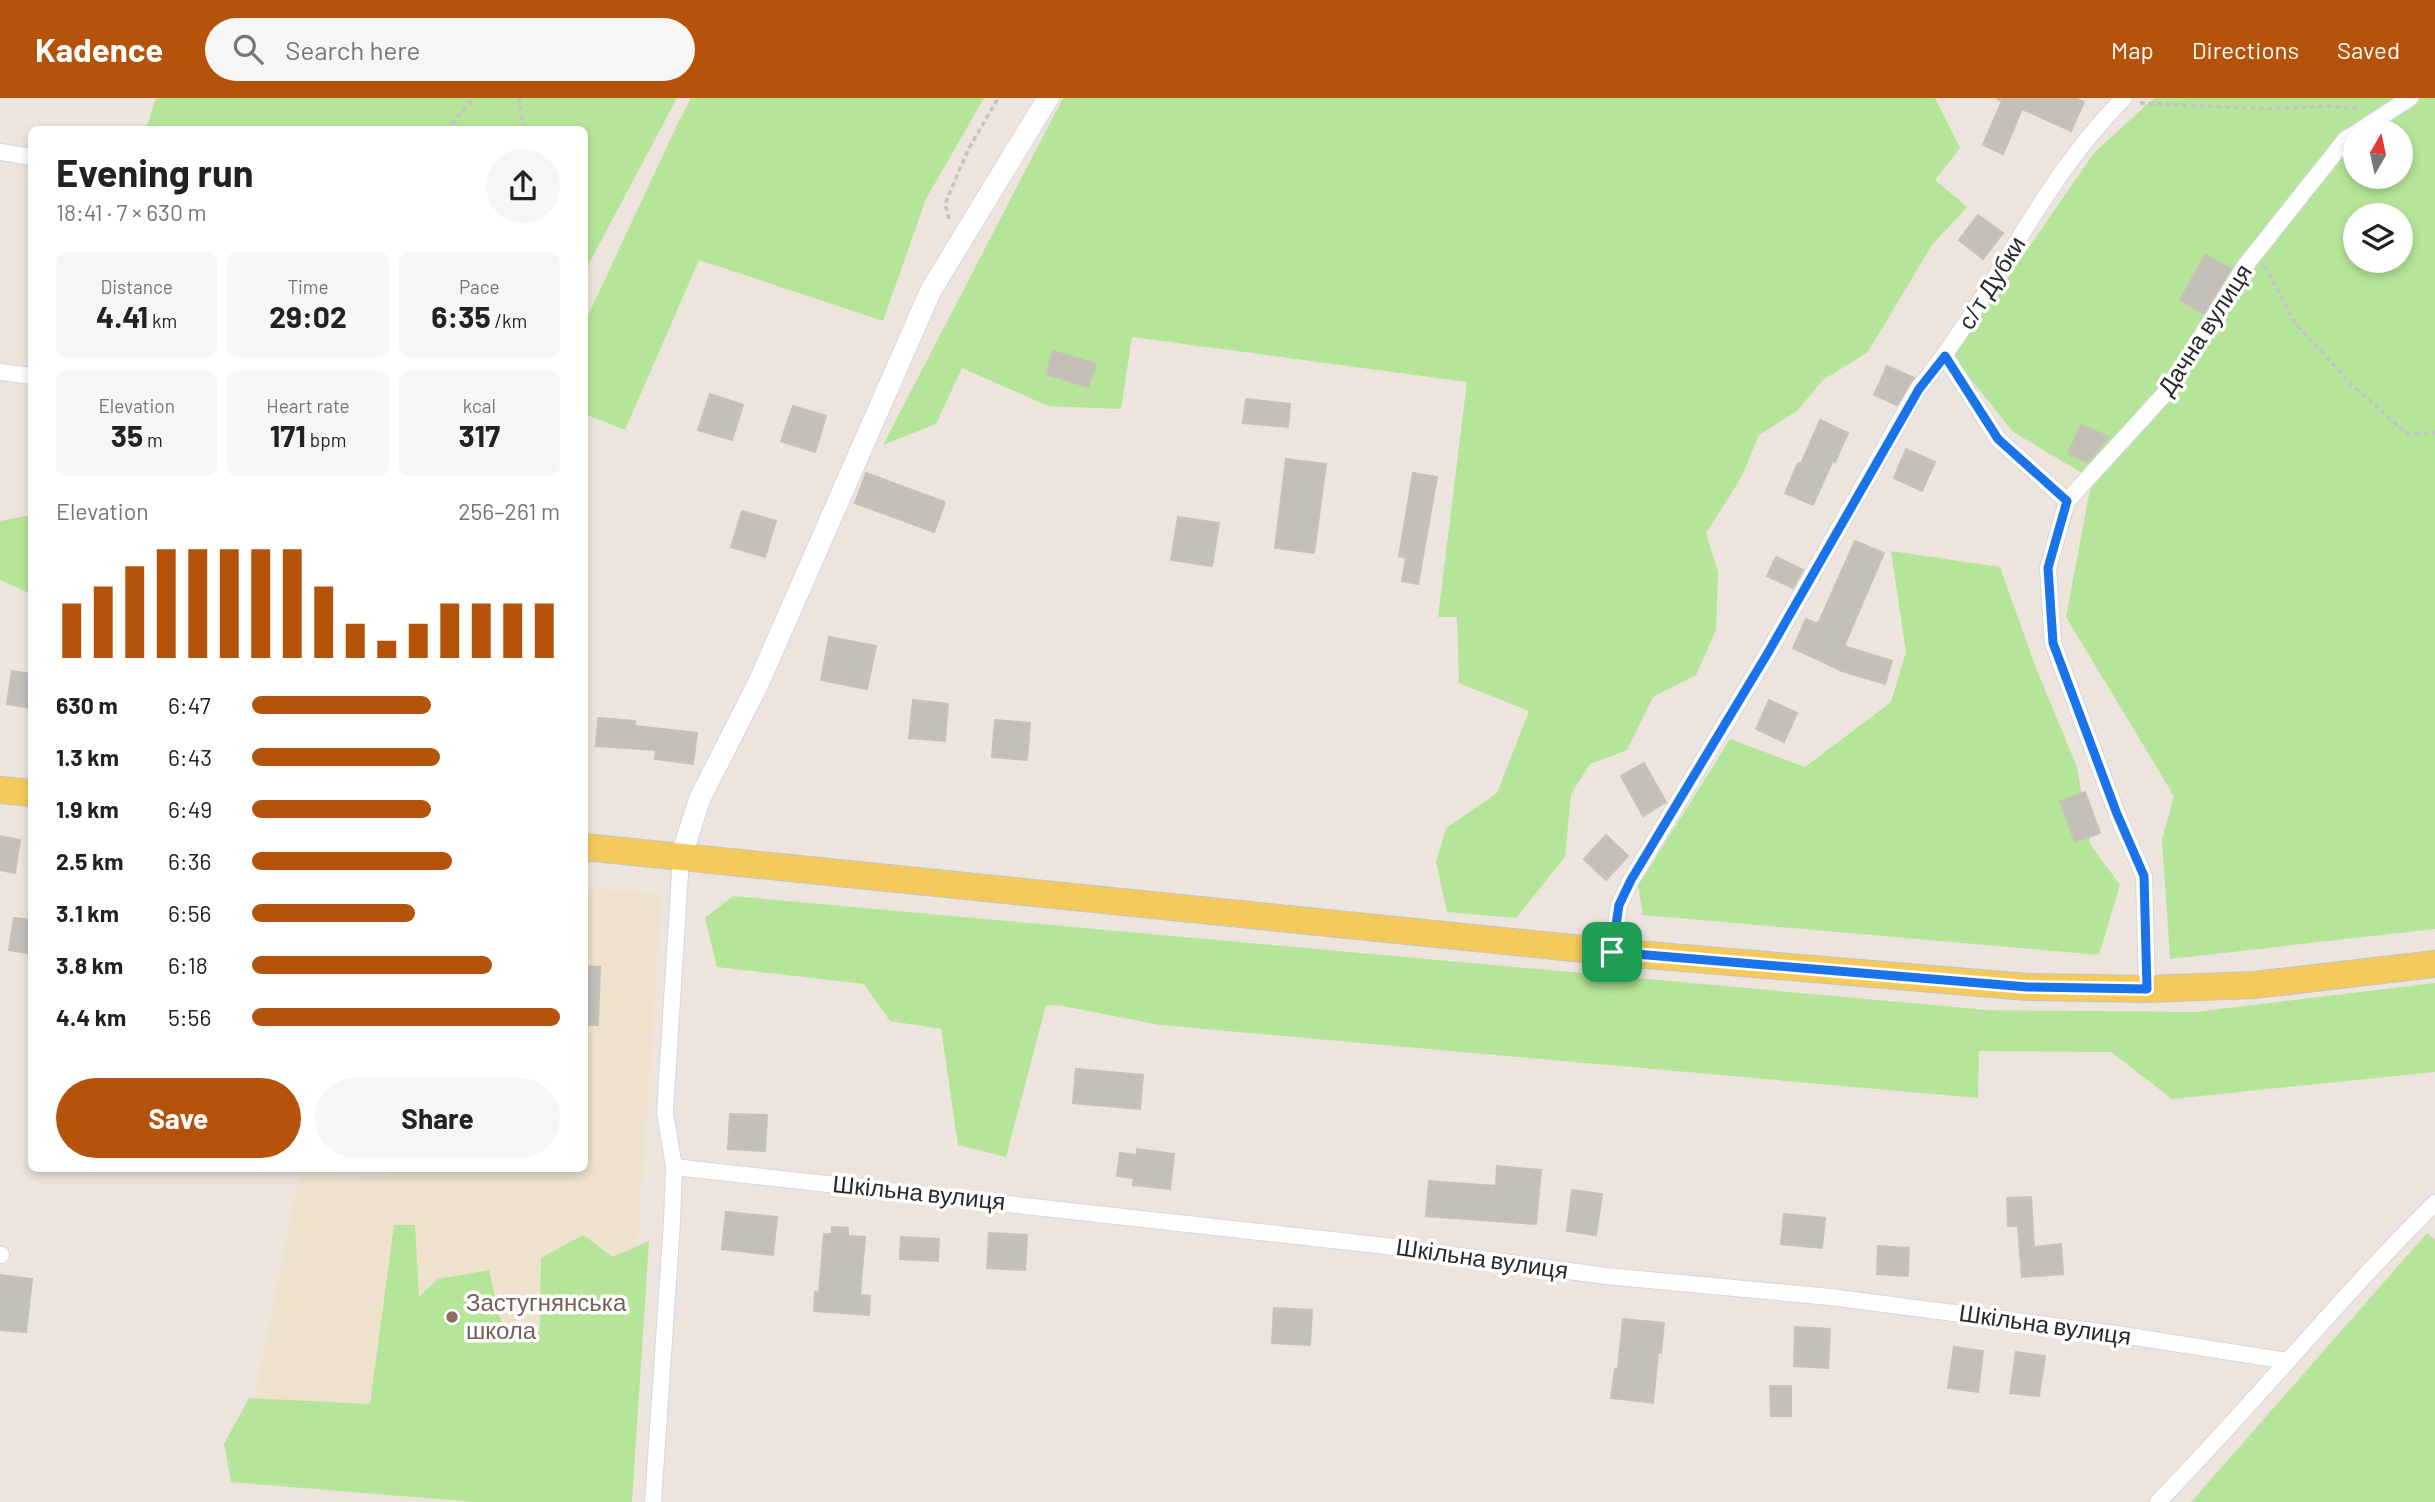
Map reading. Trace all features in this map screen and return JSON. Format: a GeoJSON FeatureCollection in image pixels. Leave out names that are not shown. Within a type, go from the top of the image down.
{"type":"FeatureCollection","features":[{"type":"Feature","properties":{"kind":"main road"},"geometry":{"type":"LineString","coordinates":[[0,790],[28,793]]}},
{"type":"Feature","properties":{"kind":"main road"},"geometry":{"type":"LineString","coordinates":[[588,847],[1612,952],[2013,986],[2147,989],[2254,985],[2435,964]]}},
{"type":"Feature","properties":{"kind":"street"},"geometry":{"type":"LineString","coordinates":[[653,1502],[674,1167],[664,1112],[681,857],[700,798],[758,684],[931,290],[1048,98]]}},
{"type":"Feature","properties":{"kind":"street","name":"Дачна вулиця"},"geometry":{"type":"LineString","coordinates":[[2378,119],[2410,98]]}},
{"type":"Feature","properties":{"kind":"street","name":"с/т Дубки"},"geometry":{"type":"LineString","coordinates":[[1612,952],[1619,905],[1631,880],[1769,651],[1919,389],[1945,356],[2076,151],[2122,100]]}},
{"type":"Feature","properties":{"kind":"street","name":"Дачна вулиця"},"geometry":{"type":"LineString","coordinates":[[2067,501],[2170,388],[2245,267],[2343,144]]}},
{"type":"Feature","properties":{"kind":"street"},"geometry":{"type":"LineString","coordinates":[[0,152],[28,156]]}},
{"type":"Feature","properties":{"kind":"street"},"geometry":{"type":"LineString","coordinates":[[1945,356],[1998,439],[2067,501],[2048,568],[2053,643],[2117,814],[2144,876],[2147,989]]}},
{"type":"Feature","properties":{"kind":"street"},"geometry":{"type":"LineString","coordinates":[[0,372],[28,376]]}},
{"type":"Feature","properties":{"kind":"street","name":"Шкільна вулиця"},"geometry":{"type":"LineString","coordinates":[[674,1167],[1386,1246],[1606,1276],[1830,1297],[2116,1334],[2288,1362]]}},
{"type":"Feature","properties":{"kind":"street"},"geometry":{"type":"LineString","coordinates":[[2158,1502],[2218,1441],[2393,1245],[2435,1203]]}},
{"type":"Feature","properties":{"kind":"path"},"geometry":{"type":"LineString","coordinates":[[450,126],[474,98]]}},
{"type":"Feature","properties":{"kind":"path"},"geometry":{"type":"LineString","coordinates":[[520,98],[523,126]]}},
{"type":"Feature","properties":{"kind":"path"},"geometry":{"type":"LineString","coordinates":[[957,247],[945,204],[968,150],[998,98]]}},
{"type":"Feature","properties":{"kind":"path"},"geometry":{"type":"LineString","coordinates":[[2122,100],[2269,108],[2328,106],[2389,112]]}},
{"type":"Feature","properties":{"kind":"path"},"geometry":{"type":"LineString","coordinates":[[2257,251],[2295,323],[2352,385],[2406,433],[2435,433]]}},
{"type":"Feature","properties":{"kind":"shaded area","name":"Застугнянська школа"},"geometry":{"type":"Polygon","coordinates":[[[588,888],[662,894],[621,1486],[242,1457],[299,1178],[389,1175],[390,1172],[588,1172],[588,888]]]}},
{"type":"Feature","properties":{"kind":"green space"},"geometry":{"type":"Polygon","coordinates":[[[156,98],[677,98],[588,265],[588,126],[147,126],[156,98]]]}},
{"type":"Feature","properties":{"kind":"green space"},"geometry":{"type":"Polygon","coordinates":[[[691,98],[984,98],[926,199],[883,321],[699,260],[625,430],[588,415],[588,316],[691,98]]]}},
{"type":"Feature","properties":{"kind":"green space"},"geometry":{"type":"Polygon","coordinates":[[[1063,98],[1935,98],[1960,148],[1935,180],[1967,207],[1932,245],[1868,352],[1823,380],[1797,411],[1759,435],[1741,478],[1706,533],[1718,572],[1716,630],[1696,675],[1653,697],[1627,750],[1590,764],[1571,794],[1565,857],[1516,918],[1447,912],[1436,862],[1446,828],[1497,793],[1529,711],[1459,683],[1457,617],[1438,617],[1467,382],[1132,337],[1121,409],[1048,406],[962,368],[936,424],[883,445],[1063,98]]]}},
{"type":"Feature","properties":{"kind":"green space"},"geometry":{"type":"Polygon","coordinates":[[[2154,98],[2435,98],[2435,929],[2170,959],[2162,839],[2174,796],[2066,617],[2092,479],[2013,432],[1953,357],[2094,153],[2154,98]]]}},
{"type":"Feature","properties":{"kind":"green space"},"geometry":{"type":"Polygon","coordinates":[[[28,516],[28,593],[0,580],[0,521],[28,516]]]}},
{"type":"Feature","properties":{"kind":"green space"},"geometry":{"type":"Polygon","coordinates":[[[1891,551],[2000,567],[2036,668],[2077,767],[2090,844],[2120,885],[2099,955],[1643,915],[1638,886],[1730,739],[1805,767],[1891,702],[1906,652],[1891,551]]]}},
{"type":"Feature","properties":{"kind":"green space"},"geometry":{"type":"Polygon","coordinates":[[[733,896],[1988,1010],[2196,1012],[2435,983],[2435,1072],[2172,1099],[2111,1052],[1979,1051],[1978,1098],[1160,1025],[1046,1005],[1006,1157],[958,1145],[941,1029],[890,1021],[864,984],[717,967],[705,918],[733,896]]]}},
{"type":"Feature","properties":{"kind":"green space"},"geometry":{"type":"Polygon","coordinates":[[[394,1225],[415,1225],[419,1297],[438,1279],[489,1270],[503,1332],[540,1332],[541,1258],[583,1235],[613,1257],[649,1241],[632,1502],[475,1502],[231,1482],[224,1444],[249,1398],[370,1404],[394,1225]]]}},
{"type":"Feature","properties":{"kind":"green space"},"geometry":{"type":"Polygon","coordinates":[[[2427,1233],[2435,1240],[2435,1502],[2191,1502],[2427,1233]]]}},
{"type":"Feature","properties":{"kind":"building"},"geometry":{"type":"Polygon","coordinates":[[[1996,98],[2075,98],[2084,102],[2071,131],[2022,109],[2003,154],[1983,145],[2002,101],[1996,98]]]}},
{"type":"Feature","properties":{"kind":"building"},"geometry":{"type":"Polygon","coordinates":[[[1978,215],[2003,233],[1983,259],[1959,240],[1978,215]]]}},
{"type":"Feature","properties":{"kind":"building"},"geometry":{"type":"Polygon","coordinates":[[[2205,255],[2231,269],[2204,313],[2180,300],[2205,255]]]}},
{"type":"Feature","properties":{"kind":"building"},"geometry":{"type":"Polygon","coordinates":[[[1053,351],[1096,364],[1088,387],[1046,374],[1053,351]]]}},
{"type":"Feature","properties":{"kind":"building"},"geometry":{"type":"Polygon","coordinates":[[[1887,366],[1914,378],[1897,405],[1874,395],[1887,366]]]}},
{"type":"Feature","properties":{"kind":"building"},"geometry":{"type":"Polygon","coordinates":[[[710,394],[743,405],[732,440],[698,430],[710,394]]]}},
{"type":"Feature","properties":{"kind":"building"},"geometry":{"type":"Polygon","coordinates":[[[1246,399],[1290,404],[1288,427],[1243,423],[1246,399]]]}},
{"type":"Feature","properties":{"kind":"building"},"geometry":{"type":"Polygon","coordinates":[[[793,406],[826,416],[815,452],[781,441],[793,406]]]}},
{"type":"Feature","properties":{"kind":"building"},"geometry":{"type":"Polygon","coordinates":[[[1820,420],[1848,433],[1813,505],[1785,493],[1820,420]]]}},
{"type":"Feature","properties":{"kind":"building"},"geometry":{"type":"Polygon","coordinates":[[[2081,425],[2109,437],[2088,462],[2068,454],[2081,425]]]}},
{"type":"Feature","properties":{"kind":"building"},"geometry":{"type":"Polygon","coordinates":[[[1906,449],[1935,462],[1922,491],[1894,478],[1906,449]]]}},
{"type":"Feature","properties":{"kind":"building"},"geometry":{"type":"Polygon","coordinates":[[[1286,459],[1326,464],[1314,553],[1275,548],[1286,459]]]}},
{"type":"Feature","properties":{"kind":"building"},"geometry":{"type":"Polygon","coordinates":[[[866,473],[945,502],[934,532],[855,503],[866,473]]]}},
{"type":"Feature","properties":{"kind":"building"},"geometry":{"type":"Polygon","coordinates":[[[1413,473],[1437,477],[1418,584],[1402,581],[1406,558],[1399,556],[1413,473]]]}},
{"type":"Feature","properties":{"kind":"building"},"geometry":{"type":"Polygon","coordinates":[[[742,511],[776,521],[765,557],[731,547],[742,511]]]}},
{"type":"Feature","properties":{"kind":"building"},"geometry":{"type":"Polygon","coordinates":[[[1178,517],[1219,523],[1212,566],[1171,560],[1178,517]]]}},
{"type":"Feature","properties":{"kind":"building"},"geometry":{"type":"Polygon","coordinates":[[[1855,541],[1884,553],[1844,646],[1892,661],[1885,684],[1842,671],[1793,648],[1806,619],[1818,624],[1855,541]]]}},
{"type":"Feature","properties":{"kind":"building"},"geometry":{"type":"Polygon","coordinates":[[[1776,557],[1803,570],[1793,588],[1767,576],[1776,557]]]}},
{"type":"Feature","properties":{"kind":"building"},"geometry":{"type":"Polygon","coordinates":[[[829,637],[876,646],[867,689],[821,680],[829,637]]]}},
{"type":"Feature","properties":{"kind":"building"},"geometry":{"type":"Polygon","coordinates":[[[12,671],[28,673],[28,707],[7,704],[12,671]]]}},
{"type":"Feature","properties":{"kind":"building"},"geometry":{"type":"Polygon","coordinates":[[[913,700],[948,704],[945,741],[909,738],[913,700]]]}},
{"type":"Feature","properties":{"kind":"building"},"geometry":{"type":"Polygon","coordinates":[[[1769,700],[1797,713],[1784,742],[1756,729],[1769,700]]]}},
{"type":"Feature","properties":{"kind":"building"},"geometry":{"type":"Polygon","coordinates":[[[598,718],[635,721],[635,726],[697,733],[693,764],[655,759],[656,750],[596,746],[598,718]]]}},
{"type":"Feature","properties":{"kind":"building"},"geometry":{"type":"Polygon","coordinates":[[[995,720],[1030,723],[1027,760],[992,757],[995,720]]]}},
{"type":"Feature","properties":{"kind":"building"},"geometry":{"type":"Polygon","coordinates":[[[1644,763],[1666,802],[1643,816],[1621,776],[1644,763]]]}},
{"type":"Feature","properties":{"kind":"building"},"geometry":{"type":"Polygon","coordinates":[[[2085,792],[2100,833],[2075,842],[2060,801],[2085,792]]]}},
{"type":"Feature","properties":{"kind":"building"},"geometry":{"type":"Polygon","coordinates":[[[1606,835],[1628,856],[1606,880],[1584,859],[1606,835]]]}},
{"type":"Feature","properties":{"kind":"building"},"geometry":{"type":"Polygon","coordinates":[[[0,836],[20,840],[15,873],[0,870],[0,836]]]}},
{"type":"Feature","properties":{"kind":"building"},"geometry":{"type":"Polygon","coordinates":[[[14,918],[28,920],[28,953],[9,950],[14,918]]]}},
{"type":"Feature","properties":{"kind":"building"},"geometry":{"type":"Polygon","coordinates":[[[588,966],[600,967],[598,1025],[588,1025],[588,966]]]}},
{"type":"Feature","properties":{"kind":"building"},"geometry":{"type":"Polygon","coordinates":[[[1076,1069],[1143,1075],[1140,1109],[1073,1103],[1076,1069]]]}},
{"type":"Feature","properties":{"kind":"building"},"geometry":{"type":"Polygon","coordinates":[[[730,1114],[767,1115],[765,1151],[728,1149],[730,1114]]]}},
{"type":"Feature","properties":{"kind":"building"},"geometry":{"type":"Polygon","coordinates":[[[1137,1149],[1174,1154],[1170,1189],[1133,1185],[1134,1178],[1117,1176],[1120,1153],[1137,1155],[1137,1149]]]}},
{"type":"Feature","properties":{"kind":"building"},"geometry":{"type":"Polygon","coordinates":[[[1497,1166],[1541,1170],[1536,1224],[1426,1216],[1429,1181],[1496,1186],[1497,1166]]]}},
{"type":"Feature","properties":{"kind":"building"},"geometry":{"type":"Polygon","coordinates":[[[1572,1190],[1602,1194],[1596,1235],[1567,1231],[1572,1190]]]}},
{"type":"Feature","properties":{"kind":"building"},"geometry":{"type":"Polygon","coordinates":[[[2031,1197],[2034,1247],[2061,1244],[2063,1274],[2022,1277],[2018,1226],[2008,1226],[2007,1198],[2031,1197]]]}},
{"type":"Feature","properties":{"kind":"building"},"geometry":{"type":"Polygon","coordinates":[[[726,1212],[777,1217],[773,1255],[722,1249],[726,1212]]]}},
{"type":"Feature","properties":{"kind":"building"},"geometry":{"type":"Polygon","coordinates":[[[1784,1214],[1825,1218],[1822,1248],[1781,1244],[1784,1214]]]}},
{"type":"Feature","properties":{"kind":"building"},"geometry":{"type":"Polygon","coordinates":[[[832,1227],[848,1228],[848,1236],[865,1237],[860,1295],[870,1296],[869,1315],[814,1311],[815,1292],[819,1293],[824,1234],[832,1234],[832,1227]]]}},
{"type":"Feature","properties":{"kind":"building"},"geometry":{"type":"Polygon","coordinates":[[[989,1233],[1027,1235],[1025,1270],[987,1268],[989,1233]]]}},
{"type":"Feature","properties":{"kind":"building"},"geometry":{"type":"Polygon","coordinates":[[[901,1237],[939,1239],[938,1261],[900,1259],[901,1237]]]}},
{"type":"Feature","properties":{"kind":"building"},"geometry":{"type":"Polygon","coordinates":[[[1878,1246],[1909,1248],[1908,1276],[1877,1274],[1878,1246]]]}},
{"type":"Feature","properties":{"kind":"building"},"geometry":{"type":"Polygon","coordinates":[[[0,1275],[32,1279],[26,1332],[0,1330],[0,1275]]]}},
{"type":"Feature","properties":{"kind":"building"},"geometry":{"type":"Polygon","coordinates":[[[1274,1308],[1312,1310],[1310,1345],[1272,1343],[1274,1308]]]}},
{"type":"Feature","properties":{"kind":"building"},"geometry":{"type":"Polygon","coordinates":[[[1623,1319],[1664,1323],[1653,1403],[1611,1398],[1615,1369],[1618,1369],[1623,1319]]]}},
{"type":"Feature","properties":{"kind":"building"},"geometry":{"type":"Polygon","coordinates":[[[1795,1327],[1830,1329],[1828,1368],[1794,1366],[1795,1327]]]}},
{"type":"Feature","properties":{"kind":"building"},"geometry":{"type":"Polygon","coordinates":[[[1954,1347],[1983,1351],[1978,1392],[1948,1388],[1954,1347]]]}},
{"type":"Feature","properties":{"kind":"building"},"geometry":{"type":"Polygon","coordinates":[[[2016,1352],[2045,1356],[2039,1396],[2010,1393],[2016,1352]]]}},
{"type":"Feature","properties":{"kind":"building"},"geometry":{"type":"Polygon","coordinates":[[[1770,1386],[1791,1386],[1791,1416],[1771,1416],[1770,1386]]]}},
{"type":"Feature","properties":{"kind":"place","name":"Застугнянська школа"},"geometry":{"type":"Point","coordinates":[452,1317]}},
{"type":"Feature","properties":{"kind":"route"},"geometry":{"type":"LineString","coordinates":[[1945,356],[1998,439],[2067,501],[2048,568],[2053,643],[2117,814],[2144,876],[2147,989],[2027,987],[1612,952],[1619,905],[1631,880],[1704,762],[1919,389],[1945,356]]}}]}
